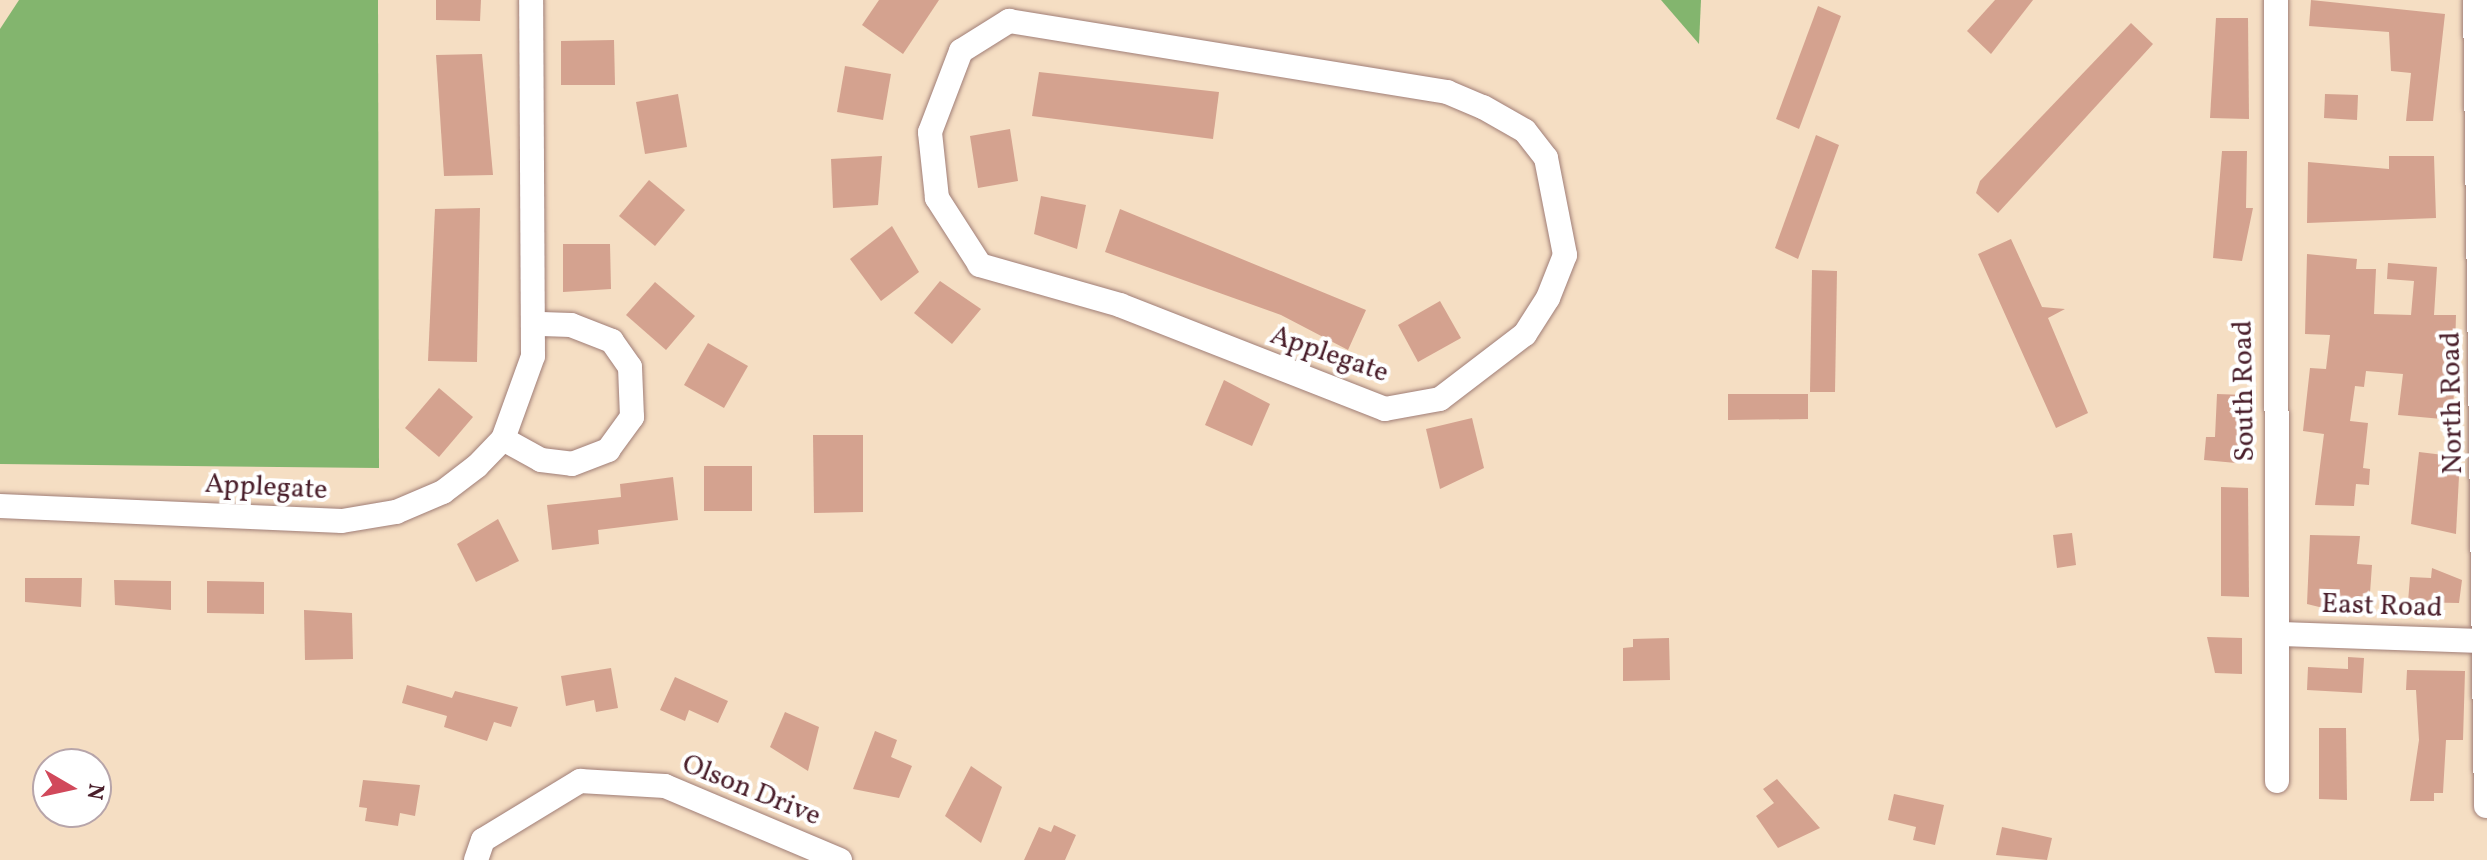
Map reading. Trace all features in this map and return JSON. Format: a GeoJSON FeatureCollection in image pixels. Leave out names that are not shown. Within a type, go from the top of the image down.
{"type":"FeatureCollection","features":[{"type":"Feature","properties":{"kind":"street","name":"Applegate"},"geometry":{"type":"LineString","coordinates":[[0,506],[342,521],[396,512],[443,492],[503,439],[528,385],[534,324],[531,0]]}},
{"type":"Feature","properties":{"kind":"street","name":"South Road"},"geometry":{"type":"LineString","coordinates":[[2276,0],[2277,781]]}},
{"type":"Feature","properties":{"kind":"street","name":"North Road"},"geometry":{"type":"LineString","coordinates":[[2475,0],[2486,423],[2483,641],[2486,806]]}},
{"type":"Feature","properties":{"kind":"street","name":"Applegate"},"geometry":{"type":"LineString","coordinates":[[1011,11],[1447,92],[1483,107],[1525,131],[1546,158],[1565,255],[1548,298],[1525,334],[1440,399],[1385,409],[1120,305],[980,265],[937,198],[930,132],[961,51],[1011,11]]}},
{"type":"Feature","properties":{"kind":"street"},"geometry":{"type":"LineString","coordinates":[[503,439],[541,460],[572,464],[608,450],[632,417],[630,367],[612,341],[571,325],[534,324]]}},
{"type":"Feature","properties":{"kind":"street","name":"East Road"},"geometry":{"type":"LineString","coordinates":[[2279,634],[2483,641]]}},
{"type":"Feature","properties":{"kind":"street","name":"Olson Drive"},"geometry":{"type":"LineString","coordinates":[[476,860],[483,840],[580,781],[665,786],[840,860]]}},
{"type":"Feature","properties":{"kind":"green space"},"geometry":{"type":"Polygon","coordinates":[[[19,0],[378,0],[379,468],[0,464],[0,29],[19,0]]]}},
{"type":"Feature","properties":{"kind":"green space"},"geometry":{"type":"Polygon","coordinates":[[[1661,0],[1701,0],[1699,44],[1661,0]]]}},
{"type":"Feature","properties":{"kind":"building"},"geometry":{"type":"Polygon","coordinates":[[[436,0],[481,0],[480,21],[436,20],[436,0]]]}},
{"type":"Feature","properties":{"kind":"building"},"geometry":{"type":"Polygon","coordinates":[[[879,0],[939,0],[903,54],[862,25],[879,0]]]}},
{"type":"Feature","properties":{"kind":"building"},"geometry":{"type":"Polygon","coordinates":[[[1995,0],[2033,0],[1991,54],[1967,31],[1995,0]]]}},
{"type":"Feature","properties":{"kind":"building"},"geometry":{"type":"Polygon","coordinates":[[[2311,0],[2445,14],[2433,121],[2406,121],[2411,73],[2391,71],[2389,32],[2309,26],[2311,0]]]}},
{"type":"Feature","properties":{"kind":"building"},"geometry":{"type":"Polygon","coordinates":[[[1818,6],[1841,16],[1799,129],[1776,119],[1818,6]]]}},
{"type":"Feature","properties":{"kind":"building"},"geometry":{"type":"Polygon","coordinates":[[[2216,18],[2248,18],[2249,119],[2210,118],[2216,18]]]}},
{"type":"Feature","properties":{"kind":"building"},"geometry":{"type":"Polygon","coordinates":[[[2131,23],[2153,44],[1998,213],[1976,193],[1980,181],[2131,23]]]}},
{"type":"Feature","properties":{"kind":"building"},"geometry":{"type":"Polygon","coordinates":[[[614,40],[615,85],[561,85],[561,41],[614,40]]]}},
{"type":"Feature","properties":{"kind":"building"},"geometry":{"type":"Polygon","coordinates":[[[482,54],[493,175],[444,176],[436,55],[482,54]]]}},
{"type":"Feature","properties":{"kind":"building"},"geometry":{"type":"Polygon","coordinates":[[[845,66],[891,74],[883,120],[837,112],[845,66]]]}},
{"type":"Feature","properties":{"kind":"building"},"geometry":{"type":"Polygon","coordinates":[[[1039,72],[1219,92],[1213,139],[1032,116],[1039,72]]]}},
{"type":"Feature","properties":{"kind":"building"},"geometry":{"type":"Polygon","coordinates":[[[678,94],[687,147],[645,154],[636,102],[678,94]]]}},
{"type":"Feature","properties":{"kind":"building"},"geometry":{"type":"Polygon","coordinates":[[[2325,94],[2358,95],[2357,120],[2324,118],[2325,94]]]}},
{"type":"Feature","properties":{"kind":"building"},"geometry":{"type":"Polygon","coordinates":[[[1010,129],[1018,181],[978,188],[970,136],[1010,129]]]}},
{"type":"Feature","properties":{"kind":"building"},"geometry":{"type":"Polygon","coordinates":[[[1816,135],[1839,145],[1798,259],[1775,248],[1816,135]]]}},
{"type":"Feature","properties":{"kind":"building"},"geometry":{"type":"Polygon","coordinates":[[[2222,151],[2247,151],[2246,208],[2253,208],[2242,261],[2213,258],[2222,151]]]}},
{"type":"Feature","properties":{"kind":"building"},"geometry":{"type":"Polygon","coordinates":[[[882,156],[878,205],[833,208],[831,159],[882,156]]]}},
{"type":"Feature","properties":{"kind":"building"},"geometry":{"type":"Polygon","coordinates":[[[2389,156],[2434,156],[2436,218],[2307,223],[2308,162],[2389,169],[2389,156]]]}},
{"type":"Feature","properties":{"kind":"building"},"geometry":{"type":"Polygon","coordinates":[[[649,180],[685,210],[655,246],[619,216],[649,180]]]}},
{"type":"Feature","properties":{"kind":"building"},"geometry":{"type":"Polygon","coordinates":[[[1041,196],[1086,205],[1077,249],[1034,234],[1041,196]]]}},
{"type":"Feature","properties":{"kind":"building"},"geometry":{"type":"Polygon","coordinates":[[[480,208],[477,362],[428,361],[435,209],[480,208]]]}},
{"type":"Feature","properties":{"kind":"building"},"geometry":{"type":"Polygon","coordinates":[[[1120,209],[1366,310],[1348,350],[1281,315],[1105,252],[1120,209]]]}},
{"type":"Feature","properties":{"kind":"building"},"geometry":{"type":"Polygon","coordinates":[[[892,226],[919,272],[881,301],[850,259],[892,226]]]}},
{"type":"Feature","properties":{"kind":"building"},"geometry":{"type":"Polygon","coordinates":[[[2011,239],[2042,307],[2065,309],[2048,318],[2088,413],[2056,428],[1978,254],[2011,239]]]}},
{"type":"Feature","properties":{"kind":"building"},"geometry":{"type":"Polygon","coordinates":[[[563,244],[610,244],[611,289],[563,292],[563,244]]]}},
{"type":"Feature","properties":{"kind":"building"},"geometry":{"type":"Polygon","coordinates":[[[2307,254],[2357,259],[2356,269],[2376,269],[2374,314],[2411,315],[2414,281],[2387,279],[2388,263],[2437,267],[2434,315],[2456,315],[2453,420],[2398,415],[2403,374],[2366,371],[2364,387],[2355,386],[2350,421],[2368,423],[2363,468],[2370,469],[2369,485],[2356,484],[2354,506],[2315,505],[2324,434],[2303,431],[2310,368],[2326,369],[2330,335],[2305,334],[2307,254]]]}},
{"type":"Feature","properties":{"kind":"building"},"geometry":{"type":"Polygon","coordinates":[[[1812,270],[1837,271],[1835,392],[1810,392],[1812,270]]]}},
{"type":"Feature","properties":{"kind":"building"},"geometry":{"type":"Polygon","coordinates":[[[940,281],[981,309],[952,344],[914,313],[940,281]]]}},
{"type":"Feature","properties":{"kind":"building"},"geometry":{"type":"Polygon","coordinates":[[[655,282],[695,316],[666,350],[626,315],[655,282]]]}},
{"type":"Feature","properties":{"kind":"building"},"geometry":{"type":"Polygon","coordinates":[[[1440,301],[1461,338],[1418,362],[1398,325],[1440,301]]]}},
{"type":"Feature","properties":{"kind":"building"},"geometry":{"type":"Polygon","coordinates":[[[708,343],[748,366],[724,408],[684,385],[708,343]]]}},
{"type":"Feature","properties":{"kind":"building"},"geometry":{"type":"Polygon","coordinates":[[[1224,380],[1270,404],[1252,446],[1205,425],[1224,380]]]}},
{"type":"Feature","properties":{"kind":"building"},"geometry":{"type":"Polygon","coordinates":[[[439,388],[473,417],[439,457],[405,428],[439,388]]]}},
{"type":"Feature","properties":{"kind":"building"},"geometry":{"type":"Polygon","coordinates":[[[1728,394],[1808,394],[1808,419],[1728,420],[1728,394]]]}},
{"type":"Feature","properties":{"kind":"building"},"geometry":{"type":"Polygon","coordinates":[[[2217,394],[2245,395],[2236,463],[2204,460],[2206,437],[2215,437],[2217,394]]]}},
{"type":"Feature","properties":{"kind":"building"},"geometry":{"type":"Polygon","coordinates":[[[1472,418],[1484,468],[1440,489],[1426,429],[1472,418]]]}},
{"type":"Feature","properties":{"kind":"building"},"geometry":{"type":"Polygon","coordinates":[[[813,435],[863,435],[863,512],[814,513],[813,435]]]}},
{"type":"Feature","properties":{"kind":"building"},"geometry":{"type":"Polygon","coordinates":[[[2419,452],[2460,457],[2456,534],[2411,524],[2419,452]]]}},
{"type":"Feature","properties":{"kind":"building"},"geometry":{"type":"Polygon","coordinates":[[[704,466],[752,466],[752,511],[704,511],[704,466]]]}},
{"type":"Feature","properties":{"kind":"building"},"geometry":{"type":"Polygon","coordinates":[[[673,477],[678,520],[598,530],[599,544],[552,550],[547,505],[621,497],[620,484],[673,477]]]}},
{"type":"Feature","properties":{"kind":"building"},"geometry":{"type":"Polygon","coordinates":[[[2221,487],[2248,488],[2249,597],[2221,596],[2221,487]]]}},
{"type":"Feature","properties":{"kind":"building"},"geometry":{"type":"Polygon","coordinates":[[[498,519],[519,561],[476,582],[457,544],[498,519]]]}},
{"type":"Feature","properties":{"kind":"building"},"geometry":{"type":"Polygon","coordinates":[[[2072,533],[2076,565],[2057,568],[2053,535],[2072,533]]]}},
{"type":"Feature","properties":{"kind":"building"},"geometry":{"type":"Polygon","coordinates":[[[2310,535],[2360,536],[2357,564],[2372,565],[2369,607],[2353,606],[2352,615],[2307,604],[2310,535]]]}},
{"type":"Feature","properties":{"kind":"building"},"geometry":{"type":"Polygon","coordinates":[[[2432,568],[2462,580],[2459,603],[2408,602],[2410,577],[2431,578],[2432,568]]]}},
{"type":"Feature","properties":{"kind":"building"},"geometry":{"type":"Polygon","coordinates":[[[25,578],[82,578],[81,607],[25,602],[25,578]]]}},
{"type":"Feature","properties":{"kind":"building"},"geometry":{"type":"Polygon","coordinates":[[[114,580],[171,581],[171,610],[115,605],[114,580]]]}},
{"type":"Feature","properties":{"kind":"building"},"geometry":{"type":"Polygon","coordinates":[[[207,581],[264,582],[264,614],[207,613],[207,581]]]}},
{"type":"Feature","properties":{"kind":"building"},"geometry":{"type":"Polygon","coordinates":[[[304,610],[352,613],[353,659],[305,660],[304,610]]]}},
{"type":"Feature","properties":{"kind":"building"},"geometry":{"type":"Polygon","coordinates":[[[2207,637],[2242,638],[2242,674],[2215,673],[2207,637]]]}},
{"type":"Feature","properties":{"kind":"building"},"geometry":{"type":"Polygon","coordinates":[[[1669,638],[1670,680],[1623,681],[1623,648],[1633,647],[1633,639],[1669,638]]]}},
{"type":"Feature","properties":{"kind":"building"},"geometry":{"type":"Polygon","coordinates":[[[2348,657],[2364,658],[2362,693],[2307,690],[2308,667],[2348,669],[2348,657]]]}},
{"type":"Feature","properties":{"kind":"building"},"geometry":{"type":"Polygon","coordinates":[[[611,668],[618,708],[596,712],[594,700],[566,706],[561,676],[611,668]]]}},
{"type":"Feature","properties":{"kind":"building"},"geometry":{"type":"Polygon","coordinates":[[[2407,670],[2465,671],[2463,740],[2446,740],[2443,793],[2434,793],[2434,801],[2410,801],[2419,740],[2416,690],[2406,690],[2407,670]]]}},
{"type":"Feature","properties":{"kind":"building"},"geometry":{"type":"Polygon","coordinates":[[[675,677],[728,701],[718,723],[689,710],[685,721],[660,710],[675,677]]]}},
{"type":"Feature","properties":{"kind":"building"},"geometry":{"type":"Polygon","coordinates":[[[407,685],[452,698],[455,691],[518,707],[511,727],[494,722],[487,741],[444,727],[447,716],[402,703],[407,685]]]}},
{"type":"Feature","properties":{"kind":"building"},"geometry":{"type":"Polygon","coordinates":[[[785,712],[819,727],[808,771],[770,747],[785,712]]]}},
{"type":"Feature","properties":{"kind":"building"},"geometry":{"type":"Polygon","coordinates":[[[2319,728],[2346,728],[2347,800],[2319,799],[2319,728]]]}},
{"type":"Feature","properties":{"kind":"building"},"geometry":{"type":"Polygon","coordinates":[[[875,731],[897,740],[891,757],[912,766],[899,798],[853,789],[875,731]]]}},
{"type":"Feature","properties":{"kind":"building"},"geometry":{"type":"Polygon","coordinates":[[[971,766],[1002,787],[981,843],[945,816],[971,766]]]}},
{"type":"Feature","properties":{"kind":"building"},"geometry":{"type":"Polygon","coordinates":[[[1777,779],[1820,828],[1778,848],[1756,816],[1774,803],[1763,789],[1777,779]]]}},
{"type":"Feature","properties":{"kind":"building"},"geometry":{"type":"Polygon","coordinates":[[[363,780],[420,785],[415,816],[400,813],[398,826],[365,821],[367,808],[359,807],[363,780]]]}},
{"type":"Feature","properties":{"kind":"building"},"geometry":{"type":"Polygon","coordinates":[[[1894,794],[1944,805],[1935,845],[1913,840],[1916,827],[1888,820],[1894,794]]]}},
{"type":"Feature","properties":{"kind":"building"},"geometry":{"type":"Polygon","coordinates":[[[1054,825],[1076,835],[1065,860],[1024,860],[1039,827],[1051,832],[1054,825]]]}},
{"type":"Feature","properties":{"kind":"building"},"geometry":{"type":"Polygon","coordinates":[[[2002,827],[2052,838],[2047,860],[1996,855],[2002,827]]]}}]}
